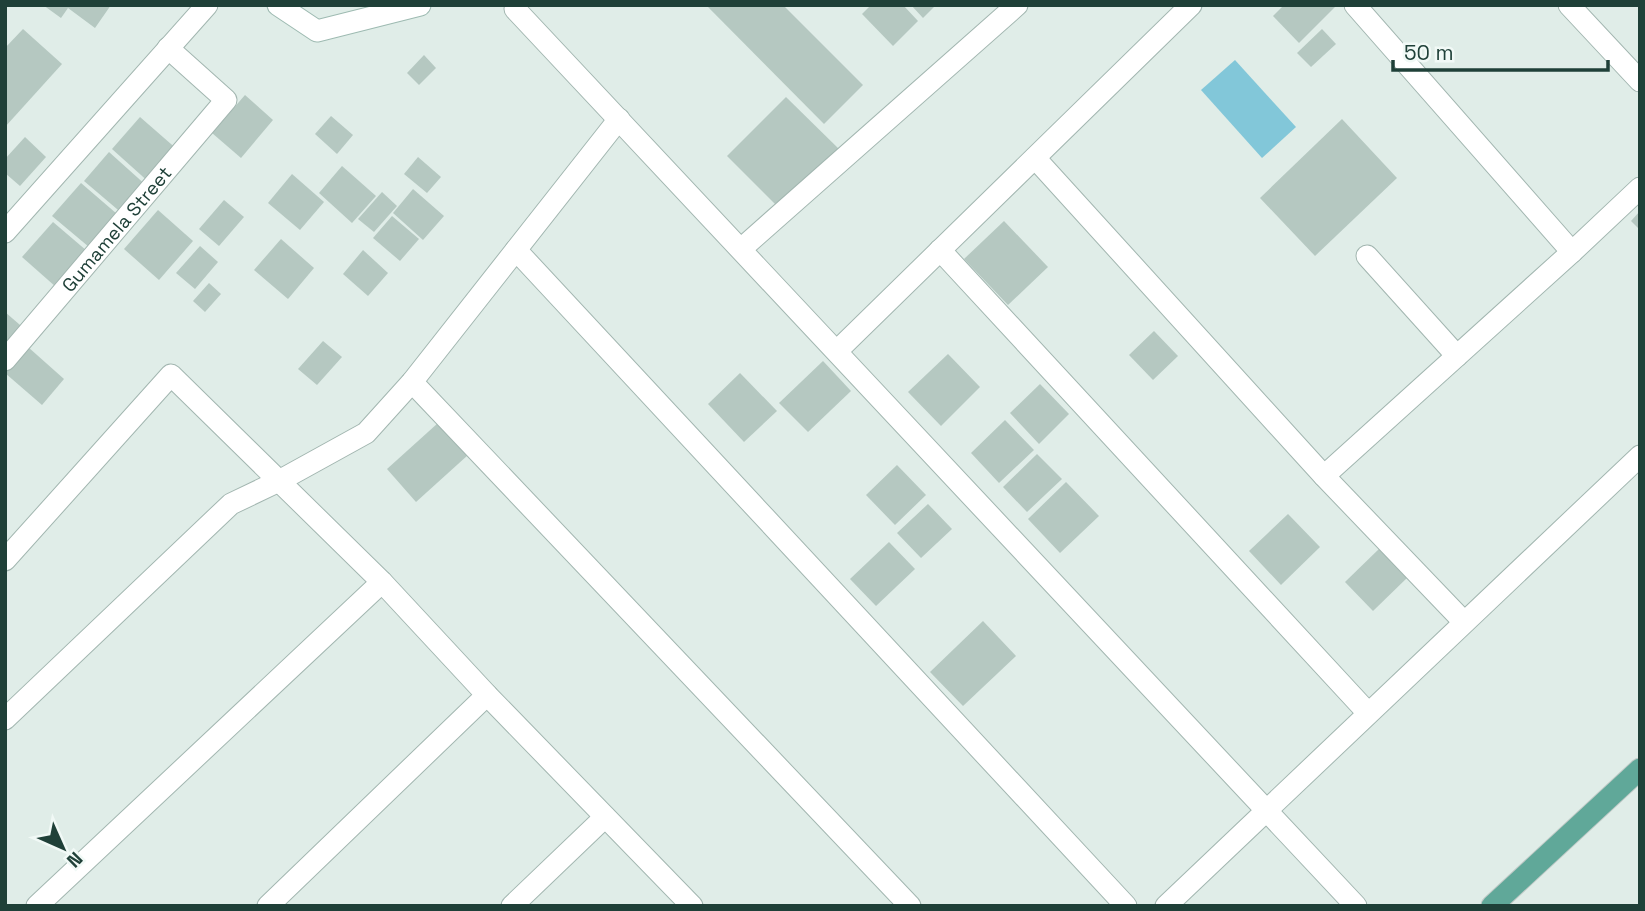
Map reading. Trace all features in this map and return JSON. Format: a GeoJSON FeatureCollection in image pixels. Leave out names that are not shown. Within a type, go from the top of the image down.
{"type":"FeatureCollection","features":[{"type":"Feature","properties":{"kind":"main road"},"geometry":{"type":"LineString","coordinates":[[1492,906],[1640,769]]}},
{"type":"Feature","properties":{"kind":"street"},"geometry":{"type":"LineString","coordinates":[[5,232],[206,5]]}},
{"type":"Feature","properties":{"kind":"street"},"geometry":{"type":"LineString","coordinates":[[278,5],[317,31],[420,5]]}},
{"type":"Feature","properties":{"kind":"street"},"geometry":{"type":"LineString","coordinates":[[741,249],[1017,5]]}},
{"type":"Feature","properties":{"kind":"street"},"geometry":{"type":"LineString","coordinates":[[836,351],[1191,5]]}},
{"type":"Feature","properties":{"kind":"street"},"geometry":{"type":"LineString","coordinates":[[1356,5],[1572,252]]}},
{"type":"Feature","properties":{"kind":"street"},"geometry":{"type":"LineString","coordinates":[[1569,5],[1640,81]]}},
{"type":"Feature","properties":{"kind":"street"},"geometry":{"type":"LineString","coordinates":[[515,9],[1360,905]]}},
{"type":"Feature","properties":{"kind":"street","name":"Gumamela Street"},"geometry":{"type":"LineString","coordinates":[[5,360],[226,100],[168,48]]}},
{"type":"Feature","properties":{"kind":"street"},"geometry":{"type":"LineString","coordinates":[[5,719],[232,504],[366,433],[412,382],[618,119]]}},
{"type":"Feature","properties":{"kind":"street"},"geometry":{"type":"LineString","coordinates":[[1035,158],[1324,476],[1464,622]]}},
{"type":"Feature","properties":{"kind":"street"},"geometry":{"type":"LineString","coordinates":[[1324,476],[1640,188]]}},
{"type":"Feature","properties":{"kind":"street"},"geometry":{"type":"LineString","coordinates":[[516,250],[1126,906]]}},
{"type":"Feature","properties":{"kind":"street"},"geometry":{"type":"LineString","coordinates":[[940,250],[1368,713]]}},
{"type":"Feature","properties":{"kind":"street"},"geometry":{"type":"LineString","coordinates":[[1367,256],[1457,356]]}},
{"type":"Feature","properties":{"kind":"street"},"geometry":{"type":"LineString","coordinates":[[5,560],[171,375],[382,582],[487,695],[692,906]]}},
{"type":"Feature","properties":{"kind":"street"},"geometry":{"type":"LineString","coordinates":[[412,382],[910,906]]}},
{"type":"Feature","properties":{"kind":"street"},"geometry":{"type":"LineString","coordinates":[[1166,906],[1640,456]]}},
{"type":"Feature","properties":{"kind":"street"},"geometry":{"type":"LineString","coordinates":[[37,906],[382,582]]}},
{"type":"Feature","properties":{"kind":"street"},"geometry":{"type":"LineString","coordinates":[[268,906],[487,695]]}},
{"type":"Feature","properties":{"kind":"street"},"geometry":{"type":"LineString","coordinates":[[512,906],[605,817]]}},
{"type":"Feature","properties":{"kind":"water"},"geometry":{"type":"Polygon","coordinates":[[[1235,60],[1296,127],[1262,158],[1201,90],[1235,60]]]}},
{"type":"Feature","properties":{"kind":"building"},"geometry":{"type":"Polygon","coordinates":[[[43,5],[111,5],[95,28],[68,8],[61,18],[43,5]]]}},
{"type":"Feature","properties":{"kind":"building"},"geometry":{"type":"Polygon","coordinates":[[[706,5],[783,5],[863,85],[824,124],[706,5]]]}},
{"type":"Feature","properties":{"kind":"building"},"geometry":{"type":"Polygon","coordinates":[[[871,5],[903,5],[918,21],[893,46],[862,14],[871,5]]]}},
{"type":"Feature","properties":{"kind":"building"},"geometry":{"type":"Polygon","coordinates":[[[911,5],[936,5],[923,18],[911,5]]]}},
{"type":"Feature","properties":{"kind":"building"},"geometry":{"type":"Polygon","coordinates":[[[1284,5],[1337,5],[1299,43],[1273,16],[1284,5]]]}},
{"type":"Feature","properties":{"kind":"building"},"geometry":{"type":"Polygon","coordinates":[[[23,29],[62,64],[5,127],[5,48],[23,29]]]}},
{"type":"Feature","properties":{"kind":"building"},"geometry":{"type":"Polygon","coordinates":[[[1322,29],[1336,44],[1311,67],[1297,53],[1322,29]]]}},
{"type":"Feature","properties":{"kind":"building"},"geometry":{"type":"Polygon","coordinates":[[[424,55],[436,68],[419,85],[407,73],[424,55]]]}},
{"type":"Feature","properties":{"kind":"building"},"geometry":{"type":"Polygon","coordinates":[[[245,95],[273,120],[241,158],[212,133],[245,95]]]}},
{"type":"Feature","properties":{"kind":"building"},"geometry":{"type":"Polygon","coordinates":[[[786,97],[841,151],[781,210],[727,156],[786,97]]]}},
{"type":"Feature","properties":{"kind":"building"},"geometry":{"type":"Polygon","coordinates":[[[331,116],[353,135],[337,154],[315,134],[331,116]]]}},
{"type":"Feature","properties":{"kind":"building"},"geometry":{"type":"Polygon","coordinates":[[[140,117],[179,151],[151,184],[112,149],[140,117]]]}},
{"type":"Feature","properties":{"kind":"building"},"geometry":{"type":"Polygon","coordinates":[[[1342,119],[1397,178],[1315,256],[1260,198],[1342,119]]]}},
{"type":"Feature","properties":{"kind":"building"},"geometry":{"type":"Polygon","coordinates":[[[25,137],[46,157],[20,186],[5,173],[5,159],[25,137]]]}},
{"type":"Feature","properties":{"kind":"building"},"geometry":{"type":"Polygon","coordinates":[[[109,152],[148,187],[124,215],[84,181],[109,152]]]}},
{"type":"Feature","properties":{"kind":"building"},"geometry":{"type":"Polygon","coordinates":[[[418,157],[441,177],[427,193],[404,174],[418,157]]]}},
{"type":"Feature","properties":{"kind":"building"},"geometry":{"type":"Polygon","coordinates":[[[342,166],[376,196],[352,223],[319,193],[342,166]]]}},
{"type":"Feature","properties":{"kind":"building"},"geometry":{"type":"Polygon","coordinates":[[[292,174],[324,202],[300,230],[268,203],[292,174]]]}},
{"type":"Feature","properties":{"kind":"building"},"geometry":{"type":"Polygon","coordinates":[[[81,183],[117,214],[89,247],[52,216],[81,183]]]}},
{"type":"Feature","properties":{"kind":"building"},"geometry":{"type":"Polygon","coordinates":[[[413,189],[444,216],[423,240],[393,213],[413,189]]]}},
{"type":"Feature","properties":{"kind":"building"},"geometry":{"type":"Polygon","coordinates":[[[382,192],[397,206],[374,232],[358,219],[382,192]]]}},
{"type":"Feature","properties":{"kind":"building"},"geometry":{"type":"Polygon","coordinates":[[[224,200],[244,217],[219,246],[199,229],[224,200]]]}},
{"type":"Feature","properties":{"kind":"building"},"geometry":{"type":"Polygon","coordinates":[[[158,210],[193,241],[159,280],[124,249],[158,210]]]}},
{"type":"Feature","properties":{"kind":"building"},"geometry":{"type":"Polygon","coordinates":[[[1640,211],[1640,230],[1631,221],[1640,211]]]}},
{"type":"Feature","properties":{"kind":"building"},"geometry":{"type":"Polygon","coordinates":[[[392,216],[419,239],[400,261],[373,238],[392,216]]]}},
{"type":"Feature","properties":{"kind":"building"},"geometry":{"type":"Polygon","coordinates":[[[1004,221],[1048,267],[1008,305],[964,259],[1004,221]]]}},
{"type":"Feature","properties":{"kind":"building"},"geometry":{"type":"Polygon","coordinates":[[[53,222],[87,251],[56,287],[22,257],[53,222]]]}},
{"type":"Feature","properties":{"kind":"building"},"geometry":{"type":"Polygon","coordinates":[[[281,239],[314,268],[288,299],[254,270],[281,239]]]}},
{"type":"Feature","properties":{"kind":"building"},"geometry":{"type":"Polygon","coordinates":[[[200,246],[218,262],[195,289],[176,273],[200,246]]]}},
{"type":"Feature","properties":{"kind":"building"},"geometry":{"type":"Polygon","coordinates":[[[363,250],[388,273],[368,296],[343,274],[363,250]]]}},
{"type":"Feature","properties":{"kind":"building"},"geometry":{"type":"Polygon","coordinates":[[[209,283],[221,294],[205,312],[193,301],[209,283]]]}},
{"type":"Feature","properties":{"kind":"building"},"geometry":{"type":"Polygon","coordinates":[[[5,312],[27,331],[5,356],[5,312]]]}},
{"type":"Feature","properties":{"kind":"building"},"geometry":{"type":"Polygon","coordinates":[[[1154,331],[1178,356],[1153,380],[1129,355],[1154,331]]]}},
{"type":"Feature","properties":{"kind":"building"},"geometry":{"type":"Polygon","coordinates":[[[323,341],[342,357],[317,385],[298,369],[323,341]]]}},
{"type":"Feature","properties":{"kind":"building"},"geometry":{"type":"Polygon","coordinates":[[[28,347],[64,379],[42,405],[5,373],[28,347]]]}},
{"type":"Feature","properties":{"kind":"building"},"geometry":{"type":"Polygon","coordinates":[[[948,354],[980,387],[941,426],[908,392],[948,354]]]}},
{"type":"Feature","properties":{"kind":"building"},"geometry":{"type":"Polygon","coordinates":[[[823,361],[851,391],[808,432],[779,403],[823,361]]]}},
{"type":"Feature","properties":{"kind":"building"},"geometry":{"type":"Polygon","coordinates":[[[740,373],[777,411],[744,442],[708,404],[740,373]]]}},
{"type":"Feature","properties":{"kind":"building"},"geometry":{"type":"Polygon","coordinates":[[[1040,384],[1069,414],[1039,444],[1010,413],[1040,384]]]}},
{"type":"Feature","properties":{"kind":"building"},"geometry":{"type":"Polygon","coordinates":[[[1005,420],[1034,450],[999,483],[971,453],[1005,420]]]}},
{"type":"Feature","properties":{"kind":"building"},"geometry":{"type":"Polygon","coordinates":[[[438,423],[468,455],[416,502],[387,469],[438,423]]]}},
{"type":"Feature","properties":{"kind":"building"},"geometry":{"type":"Polygon","coordinates":[[[1037,454],[1062,479],[1027,512],[1003,487],[1037,454]]]}},
{"type":"Feature","properties":{"kind":"building"},"geometry":{"type":"Polygon","coordinates":[[[897,465],[926,495],[895,525],[866,495],[897,465]]]}},
{"type":"Feature","properties":{"kind":"building"},"geometry":{"type":"Polygon","coordinates":[[[1066,482],[1099,516],[1060,553],[1028,519],[1066,482]]]}},
{"type":"Feature","properties":{"kind":"building"},"geometry":{"type":"Polygon","coordinates":[[[928,504],[952,529],[921,558],[897,533],[928,504]]]}},
{"type":"Feature","properties":{"kind":"building"},"geometry":{"type":"Polygon","coordinates":[[[1288,514],[1320,547],[1281,585],[1249,551],[1288,514]]]}},
{"type":"Feature","properties":{"kind":"building"},"geometry":{"type":"Polygon","coordinates":[[[889,542],[915,569],[876,606],[850,579],[889,542]]]}},
{"type":"Feature","properties":{"kind":"building"},"geometry":{"type":"Polygon","coordinates":[[[1381,547],[1409,576],[1373,611],[1345,582],[1381,547]]]}},
{"type":"Feature","properties":{"kind":"building"},"geometry":{"type":"Polygon","coordinates":[[[983,621],[1016,656],[963,706],[930,672],[983,621]]]}}]}
